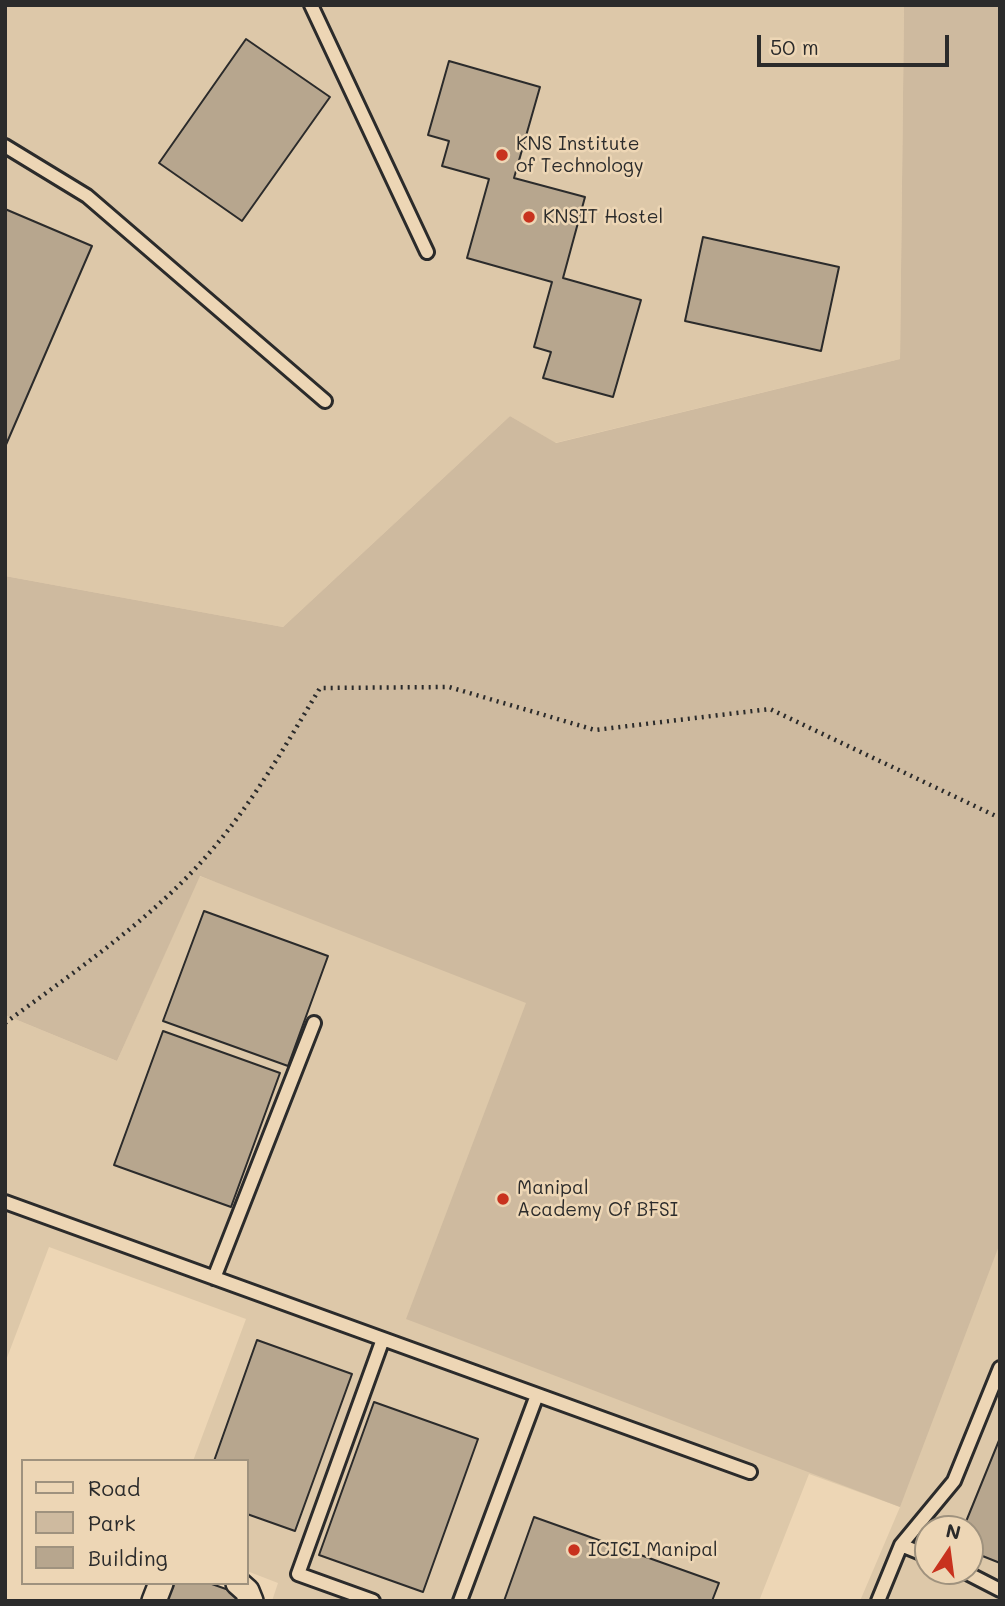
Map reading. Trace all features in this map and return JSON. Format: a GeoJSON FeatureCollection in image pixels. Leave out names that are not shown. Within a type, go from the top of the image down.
{"type":"FeatureCollection","features":[{"type":"Feature","properties":{"kind":"street"},"geometry":{"type":"LineString","coordinates":[[240,1585],[247,1591],[251,1601]]}},
{"type":"Feature","properties":{"kind":"lane"},"geometry":{"type":"LineString","coordinates":[[311,5],[427,252]]}},
{"type":"Feature","properties":{"kind":"lane"},"geometry":{"type":"LineString","coordinates":[[5,146],[86,196],[325,401]]}},
{"type":"Feature","properties":{"kind":"lane"},"geometry":{"type":"LineString","coordinates":[[214,1278],[313,1023]]}},
{"type":"Feature","properties":{"kind":"lane"},"geometry":{"type":"LineString","coordinates":[[5,1202],[750,1472]]}},
{"type":"Feature","properties":{"kind":"lane"},"geometry":{"type":"LineString","coordinates":[[373,1601],[298,1574],[383,1339]]}},
{"type":"Feature","properties":{"kind":"lane"},"geometry":{"type":"LineString","coordinates":[[878,1601],[901,1545],[954,1480],[1000,1368]]}},
{"type":"Feature","properties":{"kind":"lane"},"geometry":{"type":"LineString","coordinates":[[460,1601],[537,1395]]}},
{"type":"Feature","properties":{"kind":"lane"},"geometry":{"type":"LineString","coordinates":[[901,1545],[914,1550]]}},
{"type":"Feature","properties":{"kind":"lane"},"geometry":{"type":"LineString","coordinates":[[984,1582],[1000,1590]]}},
{"type":"Feature","properties":{"kind":"path"},"geometry":{"type":"LineString","coordinates":[[5,1023],[113,943],[202,862],[259,790],[320,688],[449,687],[595,730],[770,709],[1000,818]]}},
{"type":"Feature","properties":{"kind":"shaded area","name":"KNS Institute of Technology"},"geometry":{"type":"Polygon","coordinates":[[[5,5],[904,5],[900,359],[555,443],[510,416],[283,627],[5,576],[5,5]]]}},
{"type":"Feature","properties":{"kind":"shaded area","name":"Manipal Academy Of BFSI"},"geometry":{"type":"Polygon","coordinates":[[[199,876],[1000,1155],[1000,1601],[860,1601],[900,1507],[809,1474],[759,1601],[272,1601],[278,1583],[248,1571],[248,1459],[194,1459],[246,1319],[49,1247],[5,1363],[5,1015],[117,1061],[199,876]]]}},
{"type":"Feature","properties":{"kind":"green space"},"geometry":{"type":"Polygon","coordinates":[[[904,5],[1000,5],[1000,1243],[900,1507],[406,1319],[526,1003],[200,876],[117,1061],[5,1015],[5,576],[283,627],[510,416],[556,443],[900,359],[904,5]]]}},
{"type":"Feature","properties":{"kind":"building"},"geometry":{"type":"Polygon","coordinates":[[[246,39],[330,97],[242,221],[159,163],[246,39]]]}},
{"type":"Feature","properties":{"kind":"building","name":"KNSIT Hostel"},"geometry":{"type":"Polygon","coordinates":[[[449,61],[540,87],[514,178],[585,197],[563,278],[641,300],[613,397],[543,378],[551,352],[534,347],[552,282],[467,258],[489,179],[442,166],[449,141],[428,135],[449,61]]]}},
{"type":"Feature","properties":{"kind":"building"},"geometry":{"type":"Polygon","coordinates":[[[5,209],[92,246],[5,447],[5,209]]]}},
{"type":"Feature","properties":{"kind":"building"},"geometry":{"type":"Polygon","coordinates":[[[703,237],[839,267],[821,351],[685,321],[703,237]]]}},
{"type":"Feature","properties":{"kind":"building"},"geometry":{"type":"Polygon","coordinates":[[[204,911],[328,956],[288,1066],[163,1021],[204,911]]]}},
{"type":"Feature","properties":{"kind":"building"},"geometry":{"type":"Polygon","coordinates":[[[163,1031],[280,1073],[231,1207],[114,1165],[163,1031]]]}},
{"type":"Feature","properties":{"kind":"building"},"geometry":{"type":"Polygon","coordinates":[[[257,1340],[352,1374],[295,1531],[248,1514],[248,1459],[215,1459],[257,1340]]]}},
{"type":"Feature","properties":{"kind":"building"},"geometry":{"type":"Polygon","coordinates":[[[374,1402],[478,1439],[423,1592],[319,1555],[374,1402]]]}},
{"type":"Feature","properties":{"kind":"building"},"geometry":{"type":"Polygon","coordinates":[[[1000,1438],[1000,1563],[984,1557],[984,1515],[969,1515],[1000,1438]]]}},
{"type":"Feature","properties":{"kind":"building","name":"ICICI Manipal"},"geometry":{"type":"Polygon","coordinates":[[[534,1517],[719,1583],[712,1601],[504,1601],[534,1517]]]}},
{"type":"Feature","properties":{"kind":"building"},"geometry":{"type":"Polygon","coordinates":[[[172,1585],[215,1585],[243,1595],[241,1601],[167,1601],[172,1585]]]}},
{"type":"Feature","properties":{"kind":"place","name":"KNS Institute of Technology"},"geometry":{"type":"Point","coordinates":[502,155]}},
{"type":"Feature","properties":{"kind":"place","name":"KNSIT Hostel"},"geometry":{"type":"Point","coordinates":[529,217]}},
{"type":"Feature","properties":{"kind":"place","name":"Manipal Academy Of BFSI"},"geometry":{"type":"Point","coordinates":[503,1199]}},
{"type":"Feature","properties":{"kind":"place","name":"ICICI Manipal"},"geometry":{"type":"Point","coordinates":[574,1550]}}]}
